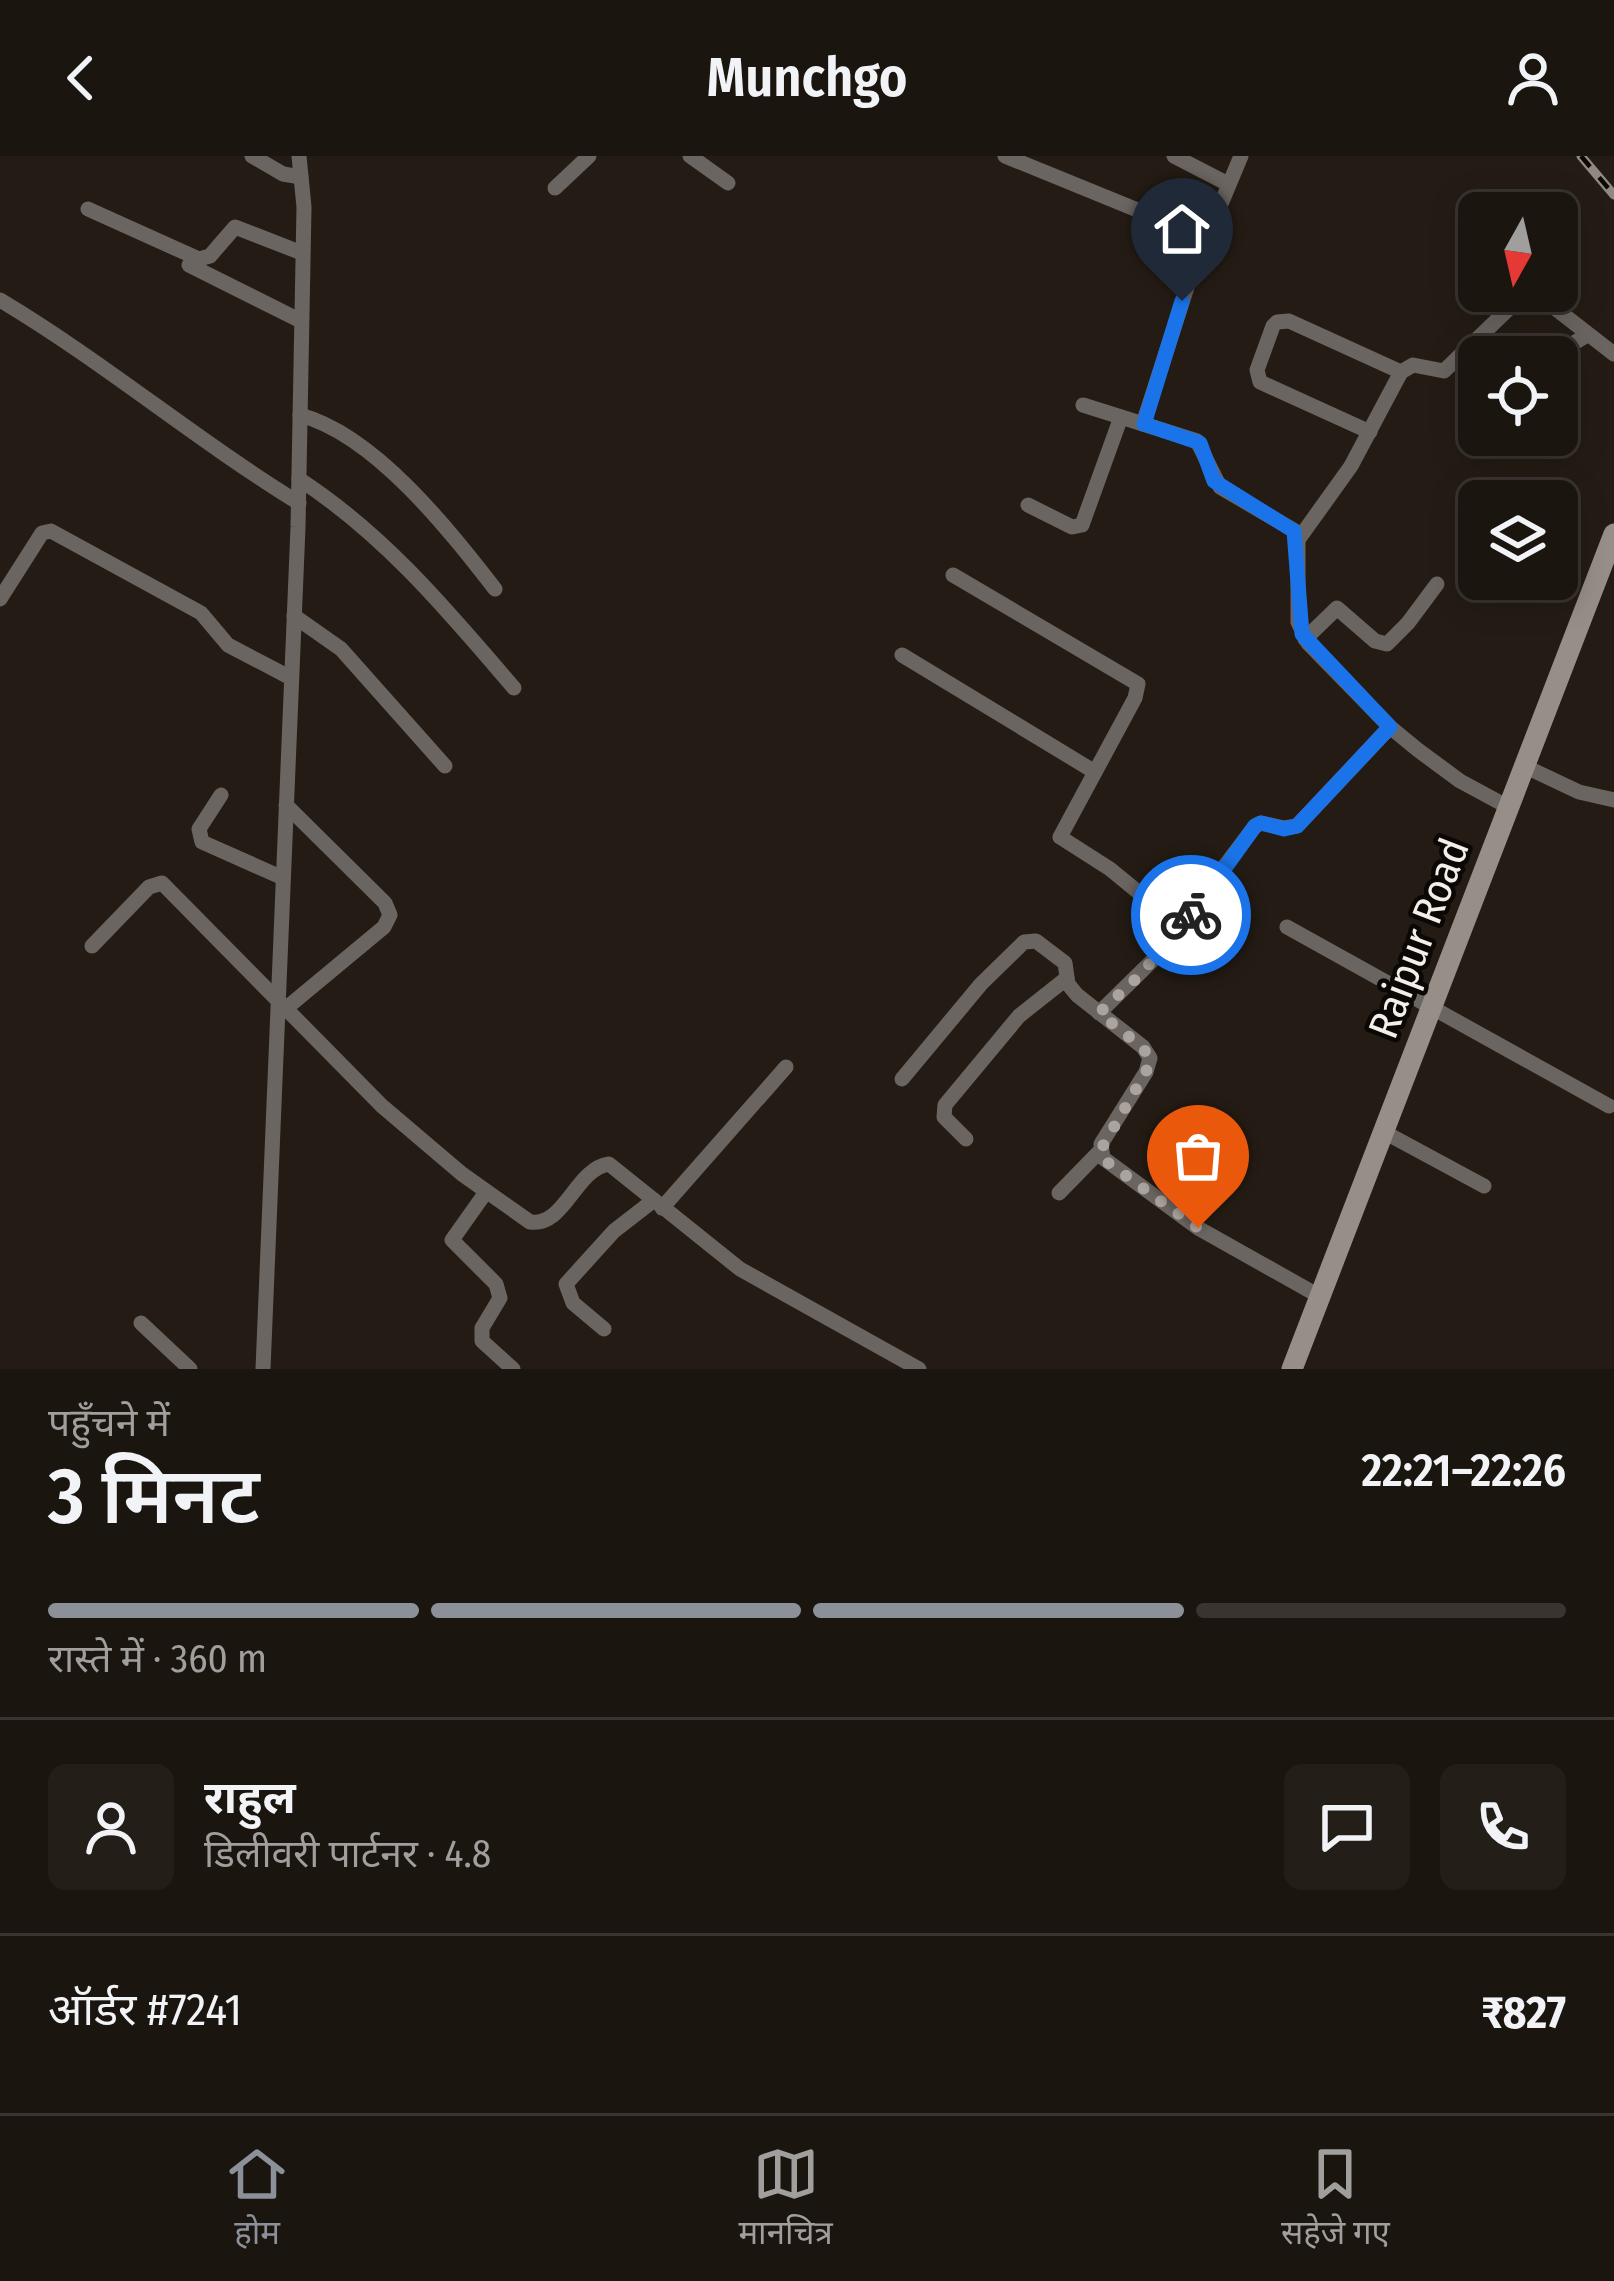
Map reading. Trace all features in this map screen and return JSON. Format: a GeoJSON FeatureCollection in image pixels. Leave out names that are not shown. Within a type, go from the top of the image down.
{"type":"FeatureCollection","features":[{"type":"Feature","properties":{"kind":"main road","name":"Raipur Road"},"geometry":{"type":"LineString","coordinates":[[1292,1369],[1614,534]]}},
{"type":"Feature","properties":{"kind":"street"},"geometry":{"type":"LineString","coordinates":[[253,156],[283,174],[301,177]]}},
{"type":"Feature","properties":{"kind":"street"},"geometry":{"type":"LineString","coordinates":[[263,1369],[299,503],[299,156]]}},
{"type":"Feature","properties":{"kind":"street"},"geometry":{"type":"LineString","coordinates":[[555,188],[589,156]]}},
{"type":"Feature","properties":{"kind":"street"},"geometry":{"type":"LineString","coordinates":[[690,156],[728,184]]}},
{"type":"Feature","properties":{"kind":"street"},"geometry":{"type":"LineString","coordinates":[[1005,156],[1206,238]]}},
{"type":"Feature","properties":{"kind":"street"},"geometry":{"type":"LineString","coordinates":[[1174,156],[1228,184]]}},
{"type":"Feature","properties":{"kind":"street"},"geometry":{"type":"LineString","coordinates":[[1144,424],[1173,324],[1241,156]]}},
{"type":"Feature","properties":{"kind":"street"},"geometry":{"type":"LineString","coordinates":[[88,209],[199,259],[210,256],[235,227],[302,253]]}},
{"type":"Feature","properties":{"kind":"street"},"geometry":{"type":"LineString","coordinates":[[188,265],[301,321]]}},
{"type":"Feature","properties":{"kind":"street"},"geometry":{"type":"LineString","coordinates":[[0,300],[82,350],[214,448],[299,503]]}},
{"type":"Feature","properties":{"kind":"street"},"geometry":{"type":"LineString","coordinates":[[1507,312],[1444,371],[1412,365],[1401,372],[1370,432],[1298,540],[1298,622],[1305,639],[1390,727],[1444,770],[1510,808]]}},
{"type":"Feature","properties":{"kind":"street"},"geometry":{"type":"LineString","coordinates":[[1557,312],[1614,354]]}},
{"type":"Feature","properties":{"kind":"street"},"geometry":{"type":"LineString","coordinates":[[1370,432],[1260,382],[1257,370],[1276,322],[1289,321],[1401,372]]}},
{"type":"Feature","properties":{"kind":"street"},"geometry":{"type":"LineString","coordinates":[[1578,340],[1587,335]]}},
{"type":"Feature","properties":{"kind":"street"},"geometry":{"type":"LineString","coordinates":[[1083,405],[1200,443],[1214,481],[1286,524],[1298,540]]}},
{"type":"Feature","properties":{"kind":"street"},"geometry":{"type":"LineString","coordinates":[[300,415],[340,432],[417,497],[496,589]]}},
{"type":"Feature","properties":{"kind":"street"},"geometry":{"type":"LineString","coordinates":[[1028,505],[1072,527],[1082,525],[1121,417]]}},
{"type":"Feature","properties":{"kind":"street"},"geometry":{"type":"LineString","coordinates":[[299,479],[370,531],[424,583],[514,688]]}},
{"type":"Feature","properties":{"kind":"street"},"geometry":{"type":"LineString","coordinates":[[0,598],[42,532],[51,531],[201,614],[228,645],[291,677]]}},
{"type":"Feature","properties":{"kind":"street"},"geometry":{"type":"LineString","coordinates":[[953,574],[1138,684],[1136,698],[1060,837],[1110,869],[1180,927]]}},
{"type":"Feature","properties":{"kind":"street"},"geometry":{"type":"LineString","coordinates":[[1305,639],[1337,608],[1375,641],[1387,644],[1437,584]]}},
{"type":"Feature","properties":{"kind":"street"},"geometry":{"type":"LineString","coordinates":[[294,616],[341,649],[446,766]]}},
{"type":"Feature","properties":{"kind":"street"},"geometry":{"type":"LineString","coordinates":[[902,655],[1095,772]]}},
{"type":"Feature","properties":{"kind":"street"},"geometry":{"type":"LineString","coordinates":[[1099,1013],[1140,975],[1255,826],[1297,826],[1390,727]]}},
{"type":"Feature","properties":{"kind":"street"},"geometry":{"type":"LineString","coordinates":[[1526,767],[1591,797],[1614,800]]}},
{"type":"Feature","properties":{"kind":"street"},"geometry":{"type":"LineString","coordinates":[[221,795],[199,830],[202,842],[283,878]]}},
{"type":"Feature","properties":{"kind":"street"},"geometry":{"type":"LineString","coordinates":[[280,1007],[384,926],[390,915],[385,903],[286,805]]}},
{"type":"Feature","properties":{"kind":"street"},"geometry":{"type":"LineString","coordinates":[[92,946],[148,887],[162,883],[382,1106],[486,1192],[537,1224],[550,1219],[593,1169],[609,1164],[761,1282],[919,1369]]}},
{"type":"Feature","properties":{"kind":"street"},"geometry":{"type":"LineString","coordinates":[[1287,927],[1609,1106]]}},
{"type":"Feature","properties":{"kind":"street"},"geometry":{"type":"LineString","coordinates":[[902,1079],[981,983],[1029,939],[1060,958],[1078,995],[1150,1058],[1100,1151],[1059,1193]]}},
{"type":"Feature","properties":{"kind":"street"},"geometry":{"type":"LineString","coordinates":[[966,1139],[944,1117],[945,1105],[1019,1016],[1066,978]]}},
{"type":"Feature","properties":{"kind":"street"},"geometry":{"type":"LineString","coordinates":[[604,1329],[568,1297],[566,1284],[614,1231],[658,1204],[786,1067]]}},
{"type":"Feature","properties":{"kind":"street"},"geometry":{"type":"LineString","coordinates":[[1384,1132],[1484,1186]]}},
{"type":"Feature","properties":{"kind":"street"},"geometry":{"type":"LineString","coordinates":[[1100,1151],[1107,1162],[1198,1228],[1319,1296]]}},
{"type":"Feature","properties":{"kind":"street"},"geometry":{"type":"LineString","coordinates":[[486,1192],[452,1240],[500,1292],[482,1328],[482,1341],[513,1369]]}},
{"type":"Feature","properties":{"kind":"street"},"geometry":{"type":"LineString","coordinates":[[142,1323],[190,1369]]}},
{"type":"Feature","properties":{"kind":"railway"},"geometry":{"type":"LineString","coordinates":[[1581,156],[1614,195]]}},
{"type":"Feature","properties":{"kind":"way so far"},"geometry":{"type":"LineString","coordinates":[[1191,915],[1140,975],[1099,1013],[1150,1058],[1100,1151],[1107,1162],[1198,1228]]}},
{"type":"Feature","properties":{"kind":"route"},"geometry":{"type":"LineString","coordinates":[[1182,301],[1144,424],[1200,443],[1220,487],[1294,531],[1302,634],[1390,727],[1297,826],[1255,826],[1191,915]]}}]}
